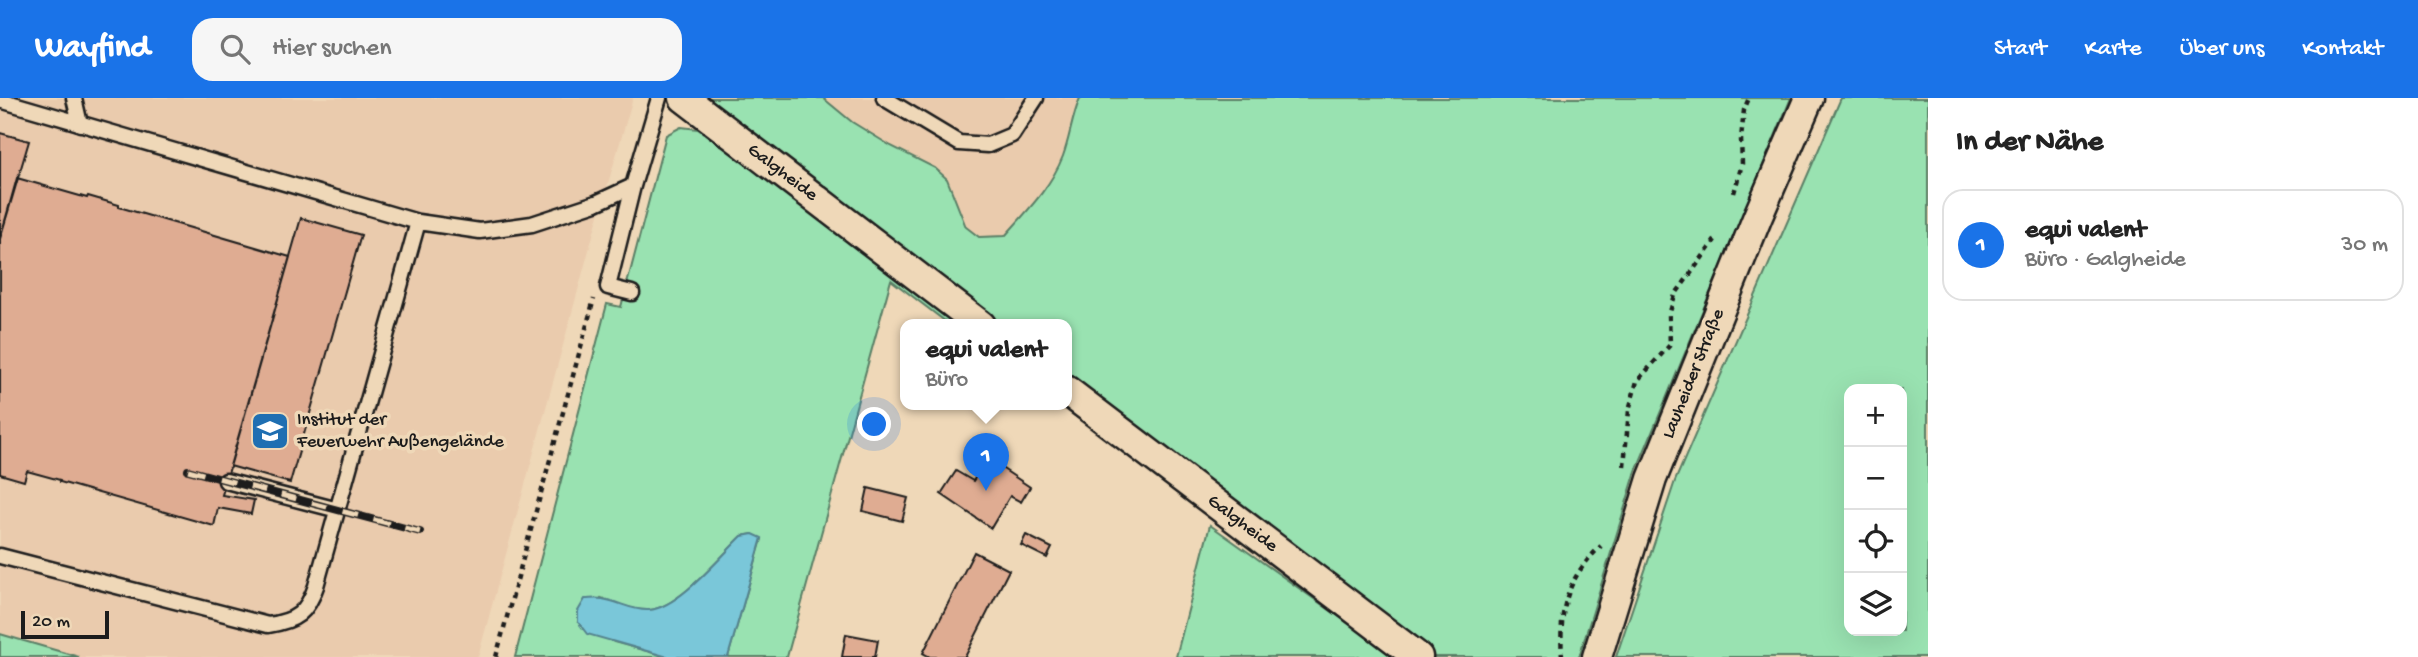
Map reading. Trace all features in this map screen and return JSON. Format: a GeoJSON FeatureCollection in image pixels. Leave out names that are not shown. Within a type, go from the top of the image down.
{"type":"FeatureCollection","features":[{"type":"Feature","properties":{"kind":"street","name":"Galgheide"},"geometry":{"type":"LineString","coordinates":[[684,98],[973,319]]}},
{"type":"Feature","properties":{"kind":"street","name":"Lauheider Straße"},"geometry":{"type":"LineString","coordinates":[[1597,657],[1652,480],[1808,98]]}},
{"type":"Feature","properties":{"kind":"street","name":"Galgheide"},"geometry":{"type":"LineString","coordinates":[[1072,395],[1418,657]]}},
{"type":"Feature","properties":{"kind":"lane"},"geometry":{"type":"LineString","coordinates":[[75,98],[80,124]]}},
{"type":"Feature","properties":{"kind":"lane"},"geometry":{"type":"LineString","coordinates":[[632,293],[608,287],[659,98]]}},
{"type":"Feature","properties":{"kind":"lane"},"geometry":{"type":"LineString","coordinates":[[884,98],[959,143],[988,145],[1013,135],[1036,98]]}},
{"type":"Feature","properties":{"kind":"lane"},"geometry":{"type":"LineString","coordinates":[[0,100],[418,222],[480,231],[532,225],[596,203],[634,186]]}},
{"type":"Feature","properties":{"kind":"lane"},"geometry":{"type":"LineString","coordinates":[[0,556],[268,625],[286,622],[302,612],[311,602],[418,222]]}},
{"type":"Feature","properties":{"kind":"lane"},"geometry":{"type":"LineString","coordinates":[[226,481],[338,510]]}},
{"type":"Feature","properties":{"kind":"path"},"geometry":{"type":"LineString","coordinates":[[1730,204],[1742,164],[1744,110],[1749,98]]}},
{"type":"Feature","properties":{"kind":"path"},"geometry":{"type":"LineString","coordinates":[[1624,470],[1629,410],[1637,381],[1670,345],[1669,315],[1675,295],[1716,240]]}},
{"type":"Feature","properties":{"kind":"path"},"geometry":{"type":"LineString","coordinates":[[496,657],[592,301],[608,287]]}},
{"type":"Feature","properties":{"kind":"path"},"geometry":{"type":"LineString","coordinates":[[1562,657],[1560,625],[1569,586],[1590,555],[1605,542]]}},
{"type":"Feature","properties":{"kind":"shaded area","name":"Institut der Feuerwehr Außengelände"},"geometry":{"type":"Polygon","coordinates":[[[0,98],[633,98],[478,657],[79,657],[0,634],[0,98]]]}},
{"type":"Feature","properties":{"kind":"shaded area"},"geometry":{"type":"Polygon","coordinates":[[[705,98],[1119,98],[1019,319],[989,319],[705,98]]]}},
{"type":"Feature","properties":{"kind":"green space"},"geometry":{"type":"Polygon","coordinates":[[[705,98],[823,98],[852,122],[935,168],[947,179],[966,227],[979,237],[1005,236],[1045,188],[1063,156],[1080,98],[1791,98],[1636,471],[1579,657],[1432,657],[1072,382],[1072,319],[989,319],[705,98]]]}},
{"type":"Feature","properties":{"kind":"green space"},"geometry":{"type":"Polygon","coordinates":[[[1841,98],[1928,98],[1928,657],[1616,657],[1675,481],[1841,98]]]}},
{"type":"Feature","properties":{"kind":"green space"},"geometry":{"type":"Polygon","coordinates":[[[681,127],[698,129],[960,319],[942,319],[891,280],[787,657],[728,657],[762,539],[752,534],[742,536],[686,591],[661,607],[637,609],[601,598],[578,622],[614,642],[668,657],[515,657],[607,304],[621,307],[666,135],[681,127]]]}},
{"type":"Feature","properties":{"kind":"green space"},"geometry":{"type":"Polygon","coordinates":[[[1210,525],[1396,657],[1176,657],[1210,525]]]}},
{"type":"Feature","properties":{"kind":"green space"},"geometry":{"type":"Polygon","coordinates":[[[0,634],[79,657],[0,657],[0,634]]]}},
{"type":"Feature","properties":{"kind":"water"},"geometry":{"type":"Polygon","coordinates":[[[753,534],[762,538],[728,657],[668,657],[587,634],[578,622],[578,611],[585,599],[608,600],[643,610],[661,607],[686,591],[742,536],[753,534]]]}},
{"type":"Feature","properties":{"kind":"building"},"geometry":{"type":"Polygon","coordinates":[[[0,133],[29,141],[0,239],[0,133]]]}},
{"type":"Feature","properties":{"kind":"building"},"geometry":{"type":"Polygon","coordinates":[[[17,178],[87,198],[88,196],[290,257],[222,495],[254,500],[251,514],[218,508],[214,526],[27,471],[24,481],[0,474],[0,239],[17,178]]]}},
{"type":"Feature","properties":{"kind":"building"},"geometry":{"type":"Polygon","coordinates":[[[301,218],[361,235],[290,483],[230,466],[301,218]]]}},
{"type":"Feature","properties":{"kind":"building"},"geometry":{"type":"Polygon","coordinates":[[[988,459],[1030,487],[1021,502],[1010,496],[991,528],[941,494],[956,471],[973,481],[988,459]]]}},
{"type":"Feature","properties":{"kind":"building"},"geometry":{"type":"Polygon","coordinates":[[[868,488],[908,498],[902,521],[863,511],[868,488]]]}},
{"type":"Feature","properties":{"kind":"building"},"geometry":{"type":"Polygon","coordinates":[[[1026,535],[1052,548],[1047,558],[1021,545],[1026,535]]]}},
{"type":"Feature","properties":{"kind":"building"},"geometry":{"type":"Polygon","coordinates":[[[974,552],[1009,570],[965,657],[930,657],[923,653],[974,552]]]}},
{"type":"Feature","properties":{"kind":"building"},"geometry":{"type":"Polygon","coordinates":[[[846,634],[878,640],[875,657],[842,657],[846,634]]]}},
{"type":"Feature","properties":{"kind":"railway"},"geometry":{"type":"LineString","coordinates":[[188,470],[420,532]]}},
{"type":"Feature","properties":{"kind":"place","name":"Institut der Feuerwehr Außengelände"},"geometry":{"type":"Point","coordinates":[270,431]}},
{"type":"Feature","properties":{"kind":"place","name":"equi valent"},"geometry":{"type":"Point","coordinates":[986,491]}}]}
